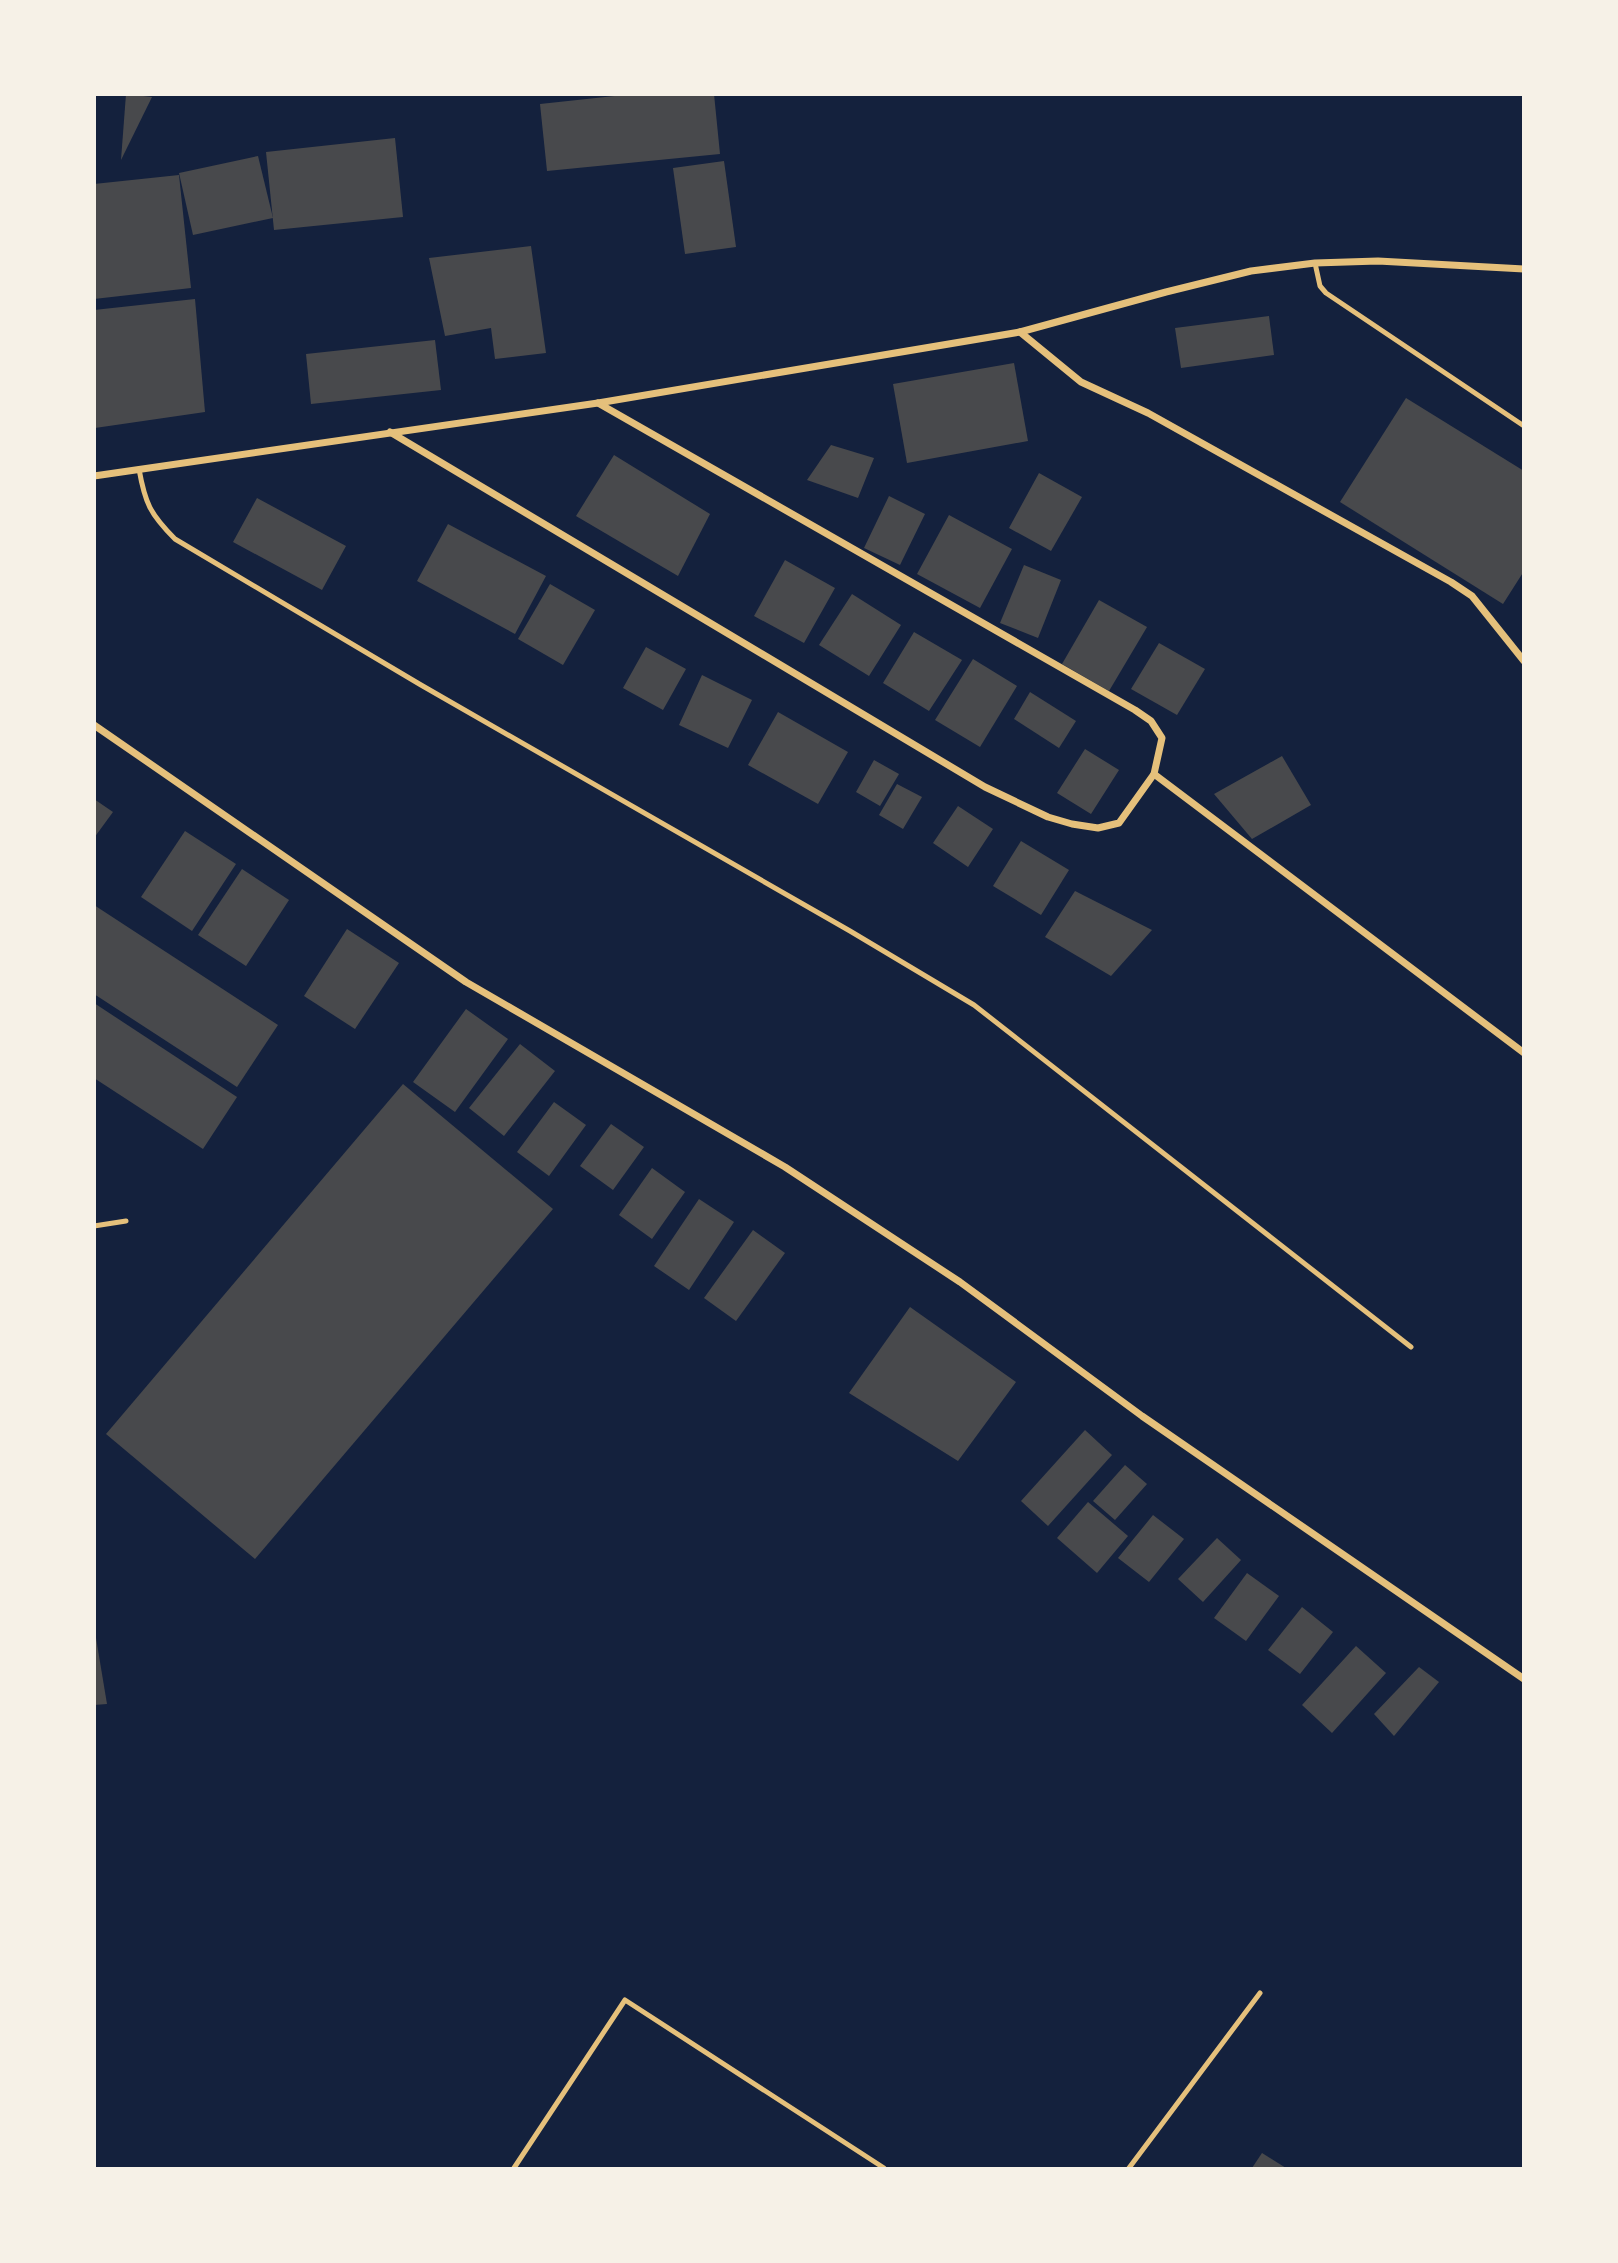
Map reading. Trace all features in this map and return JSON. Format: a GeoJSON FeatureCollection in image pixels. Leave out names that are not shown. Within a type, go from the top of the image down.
{"type":"FeatureCollection","features":[{"type":"Feature","properties":{"kind":"street"},"geometry":{"type":"LineString","coordinates":[[94,476],[598,403],[1020,332],[1251,271],[1315,263],[1378,261],[1524,269]]}},
{"type":"Feature","properties":{"kind":"street"},"geometry":{"type":"LineString","coordinates":[[1020,332],[1081,382],[1148,414],[1451,582],[1472,596],[1524,661]]}},
{"type":"Feature","properties":{"kind":"street"},"geometry":{"type":"LineString","coordinates":[[390,432],[985,787],[1048,817],[1072,824],[1098,828],[1119,823],[1154,774],[1162,738],[1151,721],[598,403]]}},
{"type":"Feature","properties":{"kind":"street"},"geometry":{"type":"LineString","coordinates":[[94,724],[467,982],[785,1167],[960,1282],[1142,1416],[1524,1679]]}},
{"type":"Feature","properties":{"kind":"street"},"geometry":{"type":"LineString","coordinates":[[1154,774],[1524,1053]]}},
{"type":"Feature","properties":{"kind":"lane"},"geometry":{"type":"LineString","coordinates":[[1315,263],[1320,286],[1326,293],[1524,426]]}},
{"type":"Feature","properties":{"kind":"lane"},"geometry":{"type":"LineString","coordinates":[[139,469],[145,500],[159,522],[175,539],[421,685],[974,1004],[1411,1347]]}},
{"type":"Feature","properties":{"kind":"lane"},"geometry":{"type":"LineString","coordinates":[[94,1226],[126,1221]]}},
{"type":"Feature","properties":{"kind":"lane"},"geometry":{"type":"LineString","coordinates":[[1129,2168],[1261,1993]]}},
{"type":"Feature","properties":{"kind":"lane"},"geometry":{"type":"LineString","coordinates":[[514,2168],[625,2000],[884,2168]]}},
{"type":"Feature","properties":{"kind":"building"},"geometry":{"type":"Polygon","coordinates":[[[126,94],[152,97],[121,160],[126,94]]]}},
{"type":"Feature","properties":{"kind":"building"},"geometry":{"type":"Polygon","coordinates":[[[633,94],[714,94],[720,154],[547,171],[540,104],[633,94]]]}},
{"type":"Feature","properties":{"kind":"building"},"geometry":{"type":"Polygon","coordinates":[[[395,138],[403,217],[274,230],[266,152],[395,138]]]}},
{"type":"Feature","properties":{"kind":"building"},"geometry":{"type":"Polygon","coordinates":[[[258,156],[273,218],[193,235],[179,173],[258,156]]]}},
{"type":"Feature","properties":{"kind":"building"},"geometry":{"type":"Polygon","coordinates":[[[724,161],[736,247],[685,254],[673,168],[724,161]]]}},
{"type":"Feature","properties":{"kind":"building"},"geometry":{"type":"Polygon","coordinates":[[[179,175],[191,288],[94,299],[94,184],[179,175]]]}},
{"type":"Feature","properties":{"kind":"building"},"geometry":{"type":"Polygon","coordinates":[[[531,246],[546,353],[495,359],[491,328],[445,336],[429,258],[531,246]]]}},
{"type":"Feature","properties":{"kind":"building"},"geometry":{"type":"Polygon","coordinates":[[[195,299],[205,412],[95,428],[94,310],[195,299]]]}},
{"type":"Feature","properties":{"kind":"building"},"geometry":{"type":"Polygon","coordinates":[[[1269,316],[1274,355],[1181,368],[1175,328],[1269,316]]]}},
{"type":"Feature","properties":{"kind":"building"},"geometry":{"type":"Polygon","coordinates":[[[435,340],[441,390],[311,404],[306,354],[435,340]]]}},
{"type":"Feature","properties":{"kind":"building"},"geometry":{"type":"Polygon","coordinates":[[[1014,363],[1028,441],[907,463],[893,384],[1014,363]]]}},
{"type":"Feature","properties":{"kind":"building"},"geometry":{"type":"Polygon","coordinates":[[[1406,398],[1524,471],[1524,571],[1503,604],[1340,502],[1406,398]]]}},
{"type":"Feature","properties":{"kind":"building"},"geometry":{"type":"Polygon","coordinates":[[[831,445],[874,458],[858,498],[807,480],[831,445]]]}},
{"type":"Feature","properties":{"kind":"building"},"geometry":{"type":"Polygon","coordinates":[[[614,455],[710,514],[678,576],[576,516],[614,455]]]}},
{"type":"Feature","properties":{"kind":"building"},"geometry":{"type":"Polygon","coordinates":[[[1039,473],[1082,497],[1051,551],[1009,528],[1039,473]]]}},
{"type":"Feature","properties":{"kind":"building"},"geometry":{"type":"Polygon","coordinates":[[[889,496],[925,514],[900,565],[864,548],[889,496]]]}},
{"type":"Feature","properties":{"kind":"building"},"geometry":{"type":"Polygon","coordinates":[[[257,498],[346,546],[322,590],[233,542],[257,498]]]}},
{"type":"Feature","properties":{"kind":"building"},"geometry":{"type":"Polygon","coordinates":[[[949,515],[1012,549],[980,608],[917,574],[949,515]]]}},
{"type":"Feature","properties":{"kind":"building"},"geometry":{"type":"Polygon","coordinates":[[[448,524],[546,576],[515,634],[417,581],[448,524]]]}},
{"type":"Feature","properties":{"kind":"building"},"geometry":{"type":"Polygon","coordinates":[[[785,560],[835,588],[804,643],[754,616],[785,560]]]}},
{"type":"Feature","properties":{"kind":"building"},"geometry":{"type":"Polygon","coordinates":[[[1024,565],[1061,580],[1038,638],[1000,623],[1024,565]]]}},
{"type":"Feature","properties":{"kind":"building"},"geometry":{"type":"Polygon","coordinates":[[[550,584],[595,610],[563,665],[518,639],[550,584]]]}},
{"type":"Feature","properties":{"kind":"building"},"geometry":{"type":"Polygon","coordinates":[[[852,594],[901,625],[869,676],[819,645],[852,594]]]}},
{"type":"Feature","properties":{"kind":"building"},"geometry":{"type":"Polygon","coordinates":[[[1099,600],[1147,627],[1109,691],[1062,664],[1099,600]]]}},
{"type":"Feature","properties":{"kind":"building"},"geometry":{"type":"Polygon","coordinates":[[[914,632],[962,660],[929,711],[883,683],[914,632]]]}},
{"type":"Feature","properties":{"kind":"building"},"geometry":{"type":"Polygon","coordinates":[[[1159,643],[1205,669],[1177,715],[1131,689],[1159,643]]]}},
{"type":"Feature","properties":{"kind":"building"},"geometry":{"type":"Polygon","coordinates":[[[646,647],[686,669],[663,710],[623,688],[646,647]]]}},
{"type":"Feature","properties":{"kind":"building"},"geometry":{"type":"Polygon","coordinates":[[[973,659],[1017,686],[980,747],[935,720],[973,659]]]}},
{"type":"Feature","properties":{"kind":"building"},"geometry":{"type":"Polygon","coordinates":[[[702,675],[752,700],[728,748],[679,725],[702,675]]]}},
{"type":"Feature","properties":{"kind":"building"},"geometry":{"type":"Polygon","coordinates":[[[1030,692],[1076,721],[1059,748],[1014,719],[1030,692]]]}},
{"type":"Feature","properties":{"kind":"building"},"geometry":{"type":"Polygon","coordinates":[[[778,712],[848,752],[818,804],[748,765],[778,712]]]}},
{"type":"Feature","properties":{"kind":"building"},"geometry":{"type":"Polygon","coordinates":[[[1085,749],[1119,770],[1091,814],[1057,793],[1085,749]]]}},
{"type":"Feature","properties":{"kind":"building"},"geometry":{"type":"Polygon","coordinates":[[[1282,756],[1311,805],[1252,839],[1214,794],[1282,756]]]}},
{"type":"Feature","properties":{"kind":"building"},"geometry":{"type":"Polygon","coordinates":[[[874,760],[899,774],[880,806],[856,792],[874,760]]]}},
{"type":"Feature","properties":{"kind":"building"},"geometry":{"type":"Polygon","coordinates":[[[897,784],[922,797],[903,829],[879,815],[897,784]]]}},
{"type":"Feature","properties":{"kind":"building"},"geometry":{"type":"Polygon","coordinates":[[[94,799],[113,812],[94,838],[94,799]]]}},
{"type":"Feature","properties":{"kind":"building"},"geometry":{"type":"Polygon","coordinates":[[[958,806],[993,829],[968,867],[933,843],[958,806]]]}},
{"type":"Feature","properties":{"kind":"building"},"geometry":{"type":"Polygon","coordinates":[[[185,831],[236,864],[192,931],[141,897],[185,831]]]}},
{"type":"Feature","properties":{"kind":"building"},"geometry":{"type":"Polygon","coordinates":[[[1021,841],[1069,870],[1041,915],[993,886],[1021,841]]]}},
{"type":"Feature","properties":{"kind":"building"},"geometry":{"type":"Polygon","coordinates":[[[242,869],[289,900],[246,966],[198,935],[242,869]]]}},
{"type":"Feature","properties":{"kind":"building"},"geometry":{"type":"Polygon","coordinates":[[[1075,891],[1152,930],[1111,976],[1045,937],[1075,891]]]}},
{"type":"Feature","properties":{"kind":"building"},"geometry":{"type":"Polygon","coordinates":[[[94,905],[278,1025],[237,1087],[94,994],[94,905]]]}},
{"type":"Feature","properties":{"kind":"building"},"geometry":{"type":"Polygon","coordinates":[[[347,929],[399,963],[355,1029],[304,996],[347,929]]]}},
{"type":"Feature","properties":{"kind":"building"},"geometry":{"type":"Polygon","coordinates":[[[94,1003],[237,1097],[203,1149],[94,1078],[94,1003]]]}},
{"type":"Feature","properties":{"kind":"building"},"geometry":{"type":"Polygon","coordinates":[[[466,1009],[508,1039],[455,1112],[413,1082],[466,1009]]]}},
{"type":"Feature","properties":{"kind":"building"},"geometry":{"type":"Polygon","coordinates":[[[520,1044],[555,1071],[504,1136],[469,1108],[520,1044]]]}},
{"type":"Feature","properties":{"kind":"building"},"geometry":{"type":"Polygon","coordinates":[[[403,1084],[553,1209],[255,1559],[106,1434],[403,1084]]]}},
{"type":"Feature","properties":{"kind":"building"},"geometry":{"type":"Polygon","coordinates":[[[554,1102],[586,1125],[549,1176],[517,1152],[554,1102]]]}},
{"type":"Feature","properties":{"kind":"building"},"geometry":{"type":"Polygon","coordinates":[[[611,1124],[644,1147],[613,1190],[580,1166],[611,1124]]]}},
{"type":"Feature","properties":{"kind":"building"},"geometry":{"type":"Polygon","coordinates":[[[652,1168],[685,1192],[652,1239],[619,1215],[652,1168]]]}},
{"type":"Feature","properties":{"kind":"building"},"geometry":{"type":"Polygon","coordinates":[[[699,1199],[734,1222],[689,1290],[654,1266],[699,1199]]]}},
{"type":"Feature","properties":{"kind":"building"},"geometry":{"type":"Polygon","coordinates":[[[753,1230],[785,1253],[736,1321],[704,1298],[753,1230]]]}},
{"type":"Feature","properties":{"kind":"building"},"geometry":{"type":"Polygon","coordinates":[[[910,1307],[1016,1382],[958,1461],[849,1393],[910,1307]]]}},
{"type":"Feature","properties":{"kind":"building"},"geometry":{"type":"Polygon","coordinates":[[[1085,1430],[1112,1455],[1048,1526],[1021,1501],[1085,1430]]]}},
{"type":"Feature","properties":{"kind":"building"},"geometry":{"type":"Polygon","coordinates":[[[1125,1465],[1147,1484],[1115,1520],[1093,1501],[1125,1465]]]}},
{"type":"Feature","properties":{"kind":"building"},"geometry":{"type":"Polygon","coordinates":[[[1088,1502],[1128,1536],[1097,1573],[1057,1538],[1088,1502]]]}},
{"type":"Feature","properties":{"kind":"building"},"geometry":{"type":"Polygon","coordinates":[[[1153,1515],[1184,1539],[1149,1582],[1118,1558],[1153,1515]]]}},
{"type":"Feature","properties":{"kind":"building"},"geometry":{"type":"Polygon","coordinates":[[[1217,1538],[1241,1560],[1203,1602],[1178,1579],[1217,1538]]]}},
{"type":"Feature","properties":{"kind":"building"},"geometry":{"type":"Polygon","coordinates":[[[1247,1573],[1279,1596],[1246,1641],[1214,1618],[1247,1573]]]}},
{"type":"Feature","properties":{"kind":"building"},"geometry":{"type":"Polygon","coordinates":[[[1302,1607],[1333,1632],[1300,1674],[1268,1650],[1302,1607]]]}},
{"type":"Feature","properties":{"kind":"building"},"geometry":{"type":"Polygon","coordinates":[[[94,1626],[107,1704],[94,1705],[94,1626]]]}},
{"type":"Feature","properties":{"kind":"building"},"geometry":{"type":"Polygon","coordinates":[[[1356,1646],[1386,1673],[1332,1733],[1302,1705],[1356,1646]]]}},
{"type":"Feature","properties":{"kind":"building"},"geometry":{"type":"Polygon","coordinates":[[[1419,1667],[1439,1682],[1394,1736],[1374,1714],[1419,1667]]]}},
{"type":"Feature","properties":{"kind":"building"},"geometry":{"type":"Polygon","coordinates":[[[1262,2153],[1286,2168],[1252,2168],[1262,2153]]]}}]}
